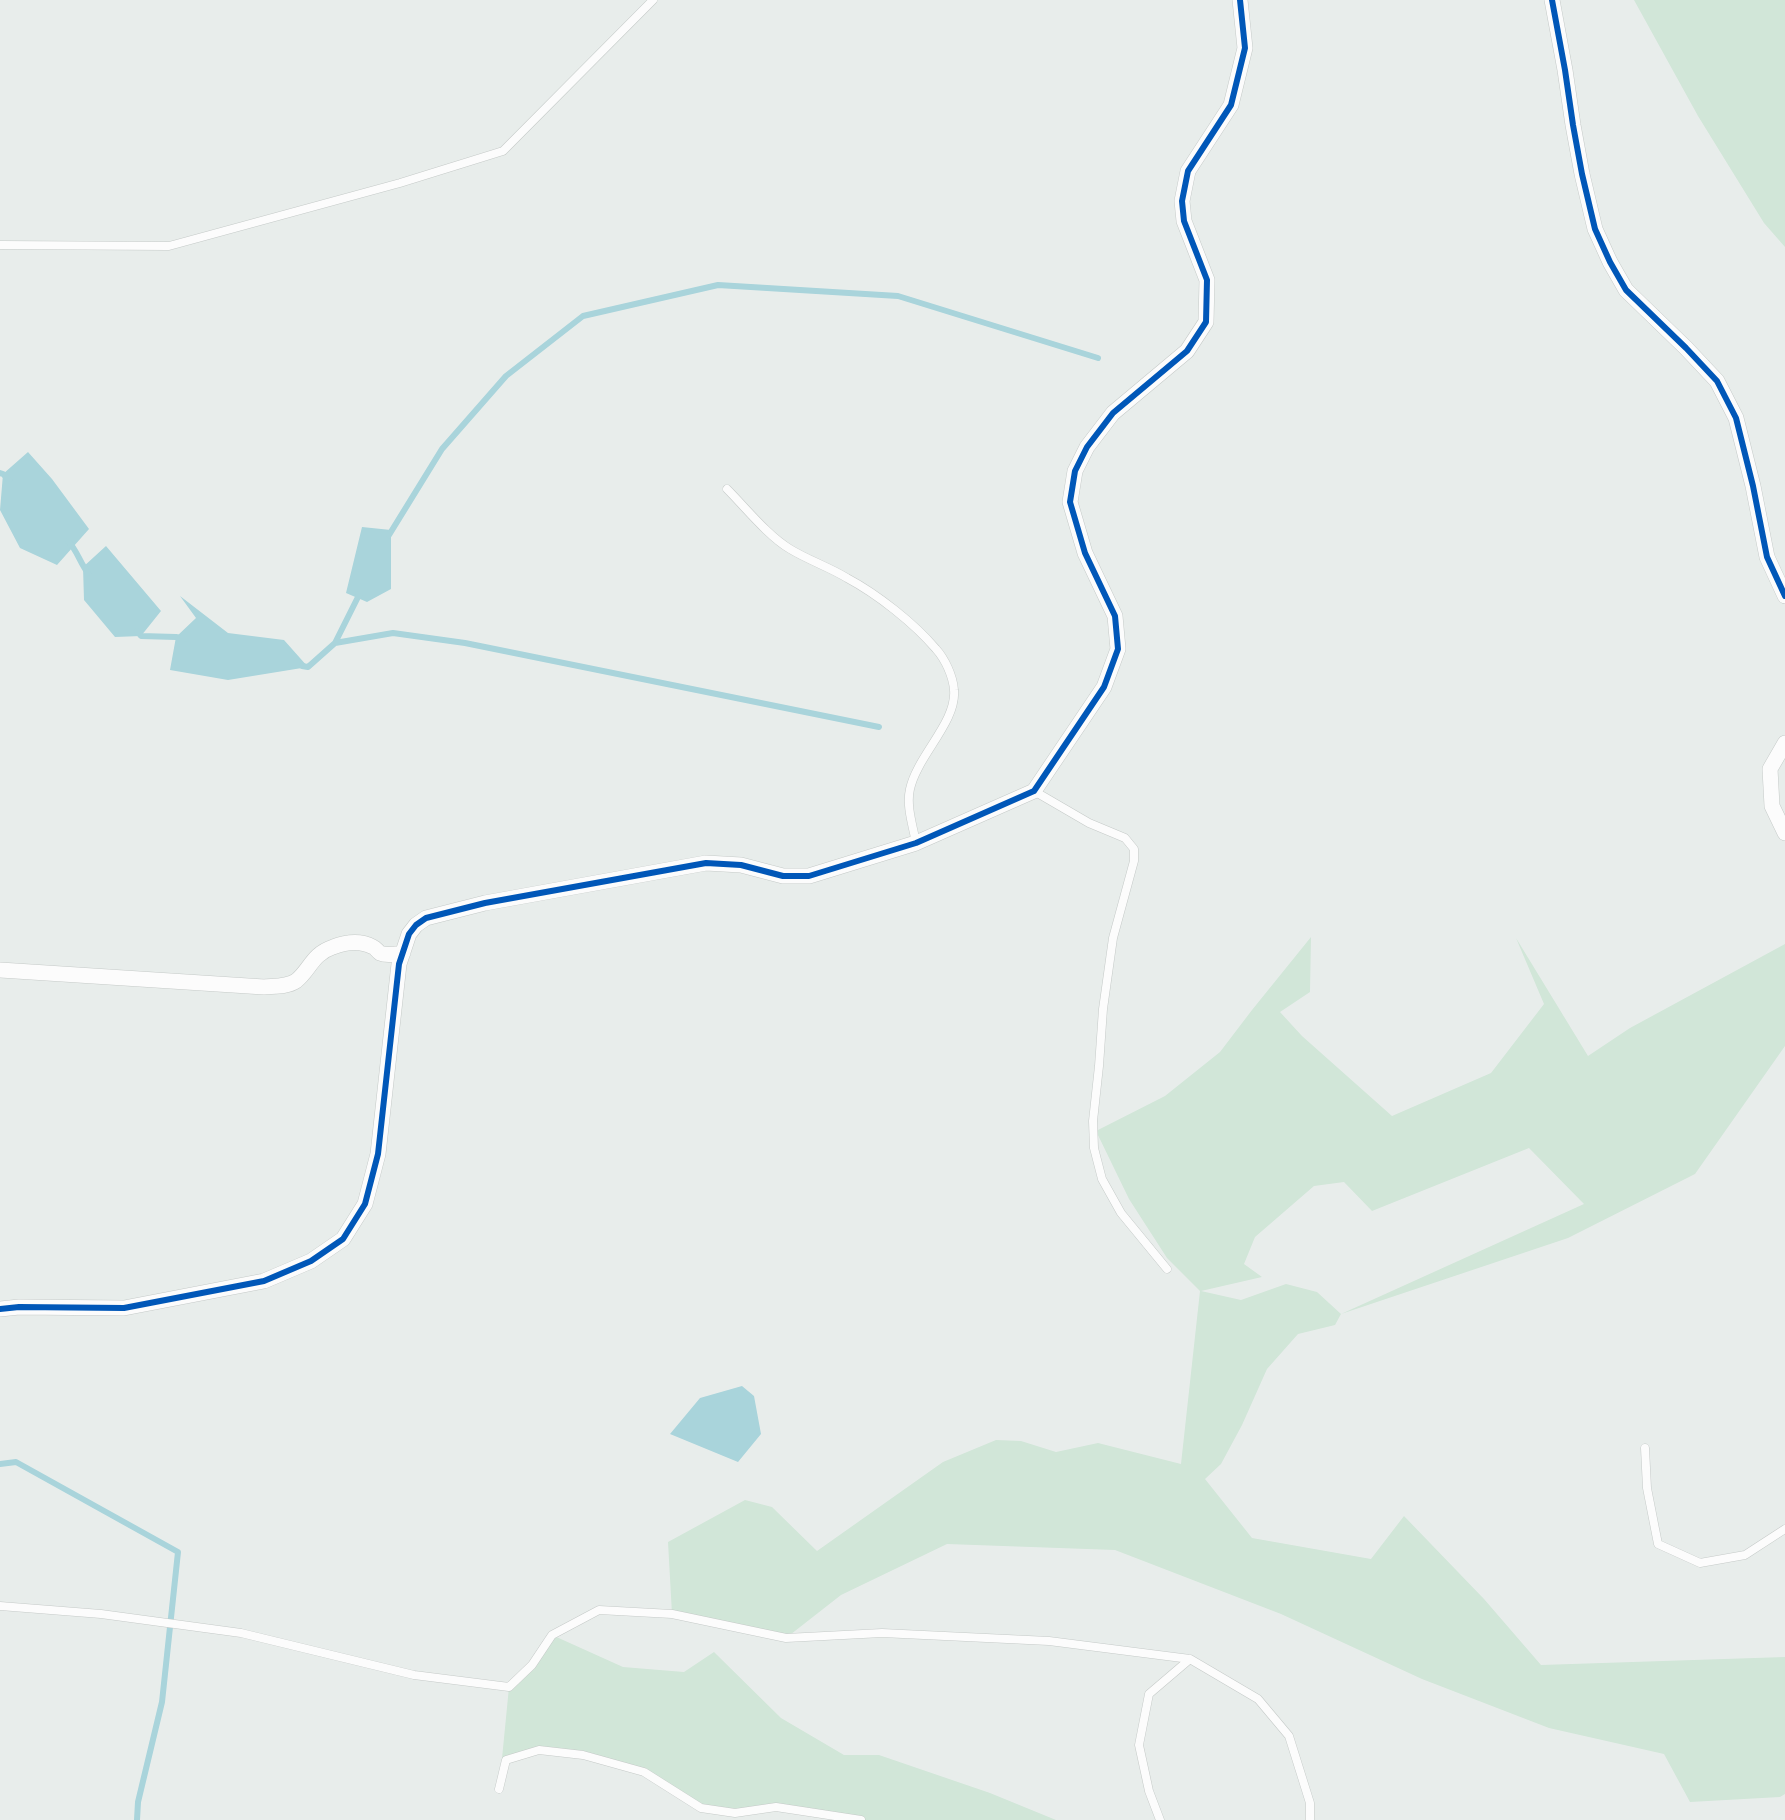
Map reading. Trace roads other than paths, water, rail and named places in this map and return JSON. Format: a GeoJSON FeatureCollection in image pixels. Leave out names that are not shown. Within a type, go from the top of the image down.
{"type":"FeatureCollection","features":[{"type":"Feature","properties":{"kind":"street"},"geometry":{"type":"LineString","coordinates":[[0,1309],[19,1307],[124,1308],[264,1281],[311,1262],[342,1239],[365,1204],[378,1154],[399,964],[409,934],[426,918],[485,903],[706,863],[741,866],[783,876],[809,876],[916,843],[1034,791],[1104,687],[1118,649],[1114,616],[1085,553],[1070,502],[1075,471],[1087,447],[1113,413],[1187,351],[1206,322],[1207,280],[1184,221],[1182,201],[1188,171],[1232,105],[1245,48],[1240,0]]}},
{"type":"Feature","properties":{"kind":"street"},"geometry":{"type":"LineString","coordinates":[[1552,0],[1576,145],[1595,229],[1626,290],[1717,381],[1736,418],[1754,486],[1767,557],[1785,596]]}},
{"type":"Feature","properties":{"kind":"street"},"geometry":{"type":"LineString","coordinates":[[1785,743],[1770,769],[1772,806],[1785,833]]}},
{"type":"Feature","properties":{"kind":"street"},"geometry":{"type":"LineString","coordinates":[[0,970],[264,987],[284,986],[295,981],[316,957],[331,948],[350,942],[362,942],[380,953],[403,953]]}},
{"type":"Feature","properties":{"kind":"lane"},"geometry":{"type":"LineString","coordinates":[[0,244],[169,246],[400,183],[502,151],[653,0]]}},
{"type":"Feature","properties":{"kind":"lane"},"geometry":{"type":"LineString","coordinates":[[727,489],[778,540],[790,549],[848,578],[870,592],[895,610],[938,650],[950,673],[955,691],[952,710],[920,765],[910,788],[909,805],[916,843]]}},
{"type":"Feature","properties":{"kind":"lane"},"geometry":{"type":"LineString","coordinates":[[1034,791],[1089,823],[1125,838],[1134,849],[1134,861],[1113,938],[1106,989],[1093,1121],[1094,1148],[1102,1179],[1120,1213],[1167,1269]]}},
{"type":"Feature","properties":{"kind":"lane"},"geometry":{"type":"LineString","coordinates":[[1645,1448],[1647,1488],[1658,1544],[1700,1563],[1744,1556],[1785,1529]]}},
{"type":"Feature","properties":{"kind":"lane"},"geometry":{"type":"LineString","coordinates":[[0,1606],[101,1614],[242,1633],[414,1675],[509,1687],[532,1665],[552,1635],[599,1611],[672,1614],[786,1638],[882,1633],[1049,1641],[1190,1659],[1258,1700],[1289,1736],[1310,1803],[1310,1820]]}},
{"type":"Feature","properties":{"kind":"lane"},"geometry":{"type":"LineString","coordinates":[[1160,1820],[1149,1791],[1139,1745],[1149,1694],[1190,1659]]}},
{"type":"Feature","properties":{"kind":"lane"},"geometry":{"type":"LineString","coordinates":[[499,1789],[506,1760],[539,1750],[583,1755],[644,1772],[701,1808],[735,1813],[776,1807],[861,1820]]}},
{"type":"Feature","properties":{"kind":"water"},"geometry":{"type":"Polygon","coordinates":[[[28,452],[52,479],[89,529],[57,565],[20,548],[0,510],[3,474],[28,452]]]}},
{"type":"Feature","properties":{"kind":"water"},"geometry":{"type":"Polygon","coordinates":[[[362,527],[391,530],[391,589],[367,602],[346,593],[362,527]]]}},
{"type":"Feature","properties":{"kind":"water"},"geometry":{"type":"Polygon","coordinates":[[[106,546],[161,611],[141,636],[115,637],[84,600],[83,567],[106,546]]]}},
{"type":"Feature","properties":{"kind":"water"},"geometry":{"type":"Polygon","coordinates":[[[180,596],[228,633],[284,640],[308,667],[228,680],[170,670],[176,637],[196,618],[180,596]]]}},
{"type":"Feature","properties":{"kind":"water"},"geometry":{"type":"Polygon","coordinates":[[[742,1386],[754,1396],[761,1434],[738,1462],[670,1434],[700,1398],[742,1386]]]}},
{"type":"Feature","properties":{"kind":"waterway"},"geometry":{"type":"LineString","coordinates":[[389,535],[442,449],[506,376],[583,316],[718,285],[898,296],[1098,358]]}},
{"type":"Feature","properties":{"kind":"waterway"},"geometry":{"type":"LineString","coordinates":[[0,473],[9,480]]}},
{"type":"Feature","properties":{"kind":"waterway"},"geometry":{"type":"LineString","coordinates":[[68,541],[88,573]]}},
{"type":"Feature","properties":{"kind":"waterway"},"geometry":{"type":"LineString","coordinates":[[302,666],[308,667],[335,643],[360,593]]}},
{"type":"Feature","properties":{"kind":"waterway"},"geometry":{"type":"LineString","coordinates":[[137,631],[141,636],[184,639]]}},
{"type":"Feature","properties":{"kind":"waterway"},"geometry":{"type":"LineString","coordinates":[[335,643],[393,633],[465,643],[879,727]]}},
{"type":"Feature","properties":{"kind":"waterway"},"geometry":{"type":"LineString","coordinates":[[0,1464],[16,1462],[178,1552],[162,1702],[138,1802],[137,1820]]}}]}
